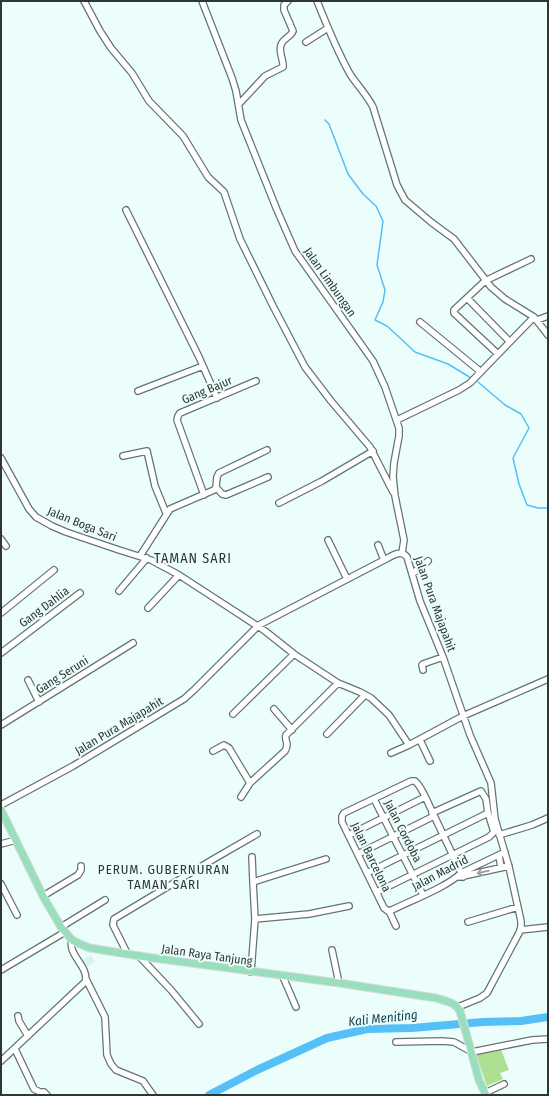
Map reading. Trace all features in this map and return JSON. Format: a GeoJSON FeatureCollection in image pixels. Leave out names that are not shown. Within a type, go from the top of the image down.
{"type":"FeatureCollection","features":[{"type":"Feature","properties":{"kind":"main road","name":"Jalan Raya Tanjung"},"geometry":{"type":"LineString","coordinates":[[1,810],[43,896],[63,930],[72,940],[90,948],[436,998],[451,1002],[458,1007]]}},
{"type":"Feature","properties":{"kind":"main road"},"geometry":{"type":"LineString","coordinates":[[458,1007],[479,1080],[485,1094]]}},
{"type":"Feature","properties":{"kind":"street"},"geometry":{"type":"LineString","coordinates":[[84,1],[111,48],[132,73],[149,101],[183,136],[208,177],[224,192],[238,235],[305,367],[327,397],[364,438],[373,451],[395,496]]}},
{"type":"Feature","properties":{"kind":"street","name":"Jalan Limbungan"},"geometry":{"type":"LineString","coordinates":[[202,1],[232,78],[242,120],[251,147],[295,251],[373,361],[397,420],[399,432],[394,463],[395,496],[404,540],[402,553]]}},
{"type":"Feature","properties":{"kind":"street"},"geometry":{"type":"LineString","coordinates":[[238,104],[262,79],[283,66],[280,52],[281,46],[284,40],[293,32],[284,9],[284,5],[288,1]]}},
{"type":"Feature","properties":{"kind":"street"},"geometry":{"type":"LineString","coordinates":[[317,1],[328,28],[351,75],[373,107],[397,185],[402,195],[431,222],[454,239],[485,281],[504,299],[536,319],[548,335]]}},
{"type":"Feature","properties":{"kind":"street"},"geometry":{"type":"LineString","coordinates":[[306,42],[328,28]]}},
{"type":"Feature","properties":{"kind":"street"},"geometry":{"type":"LineString","coordinates":[[126,210],[203,366],[217,398]]}},
{"type":"Feature","properties":{"kind":"street"},"geometry":{"type":"LineString","coordinates":[[498,354],[454,312],[456,307],[485,281],[531,258]]}},
{"type":"Feature","properties":{"kind":"street"},"geometry":{"type":"LineString","coordinates":[[467,298],[510,342]]}},
{"type":"Feature","properties":{"kind":"street"},"geometry":{"type":"LineString","coordinates":[[397,420],[459,390],[470,383],[510,342],[536,319],[548,316]]}},
{"type":"Feature","properties":{"kind":"street"},"geometry":{"type":"LineString","coordinates":[[420,322],[481,372]]}},
{"type":"Feature","properties":{"kind":"street"},"geometry":{"type":"LineString","coordinates":[[138,391],[203,366]]}},
{"type":"Feature","properties":{"kind":"street","name":"Gang Bajur"},"geometry":{"type":"LineString","coordinates":[[204,495],[177,417],[180,414],[256,381]]}},
{"type":"Feature","properties":{"kind":"street"},"geometry":{"type":"LineString","coordinates":[[267,450],[219,473],[216,487],[222,494],[226,494],[268,478]]}},
{"type":"Feature","properties":{"kind":"street"},"geometry":{"type":"LineString","coordinates":[[123,456],[147,451],[155,486],[166,513]]}},
{"type":"Feature","properties":{"kind":"street"},"geometry":{"type":"LineString","coordinates":[[279,503],[322,481],[373,451]]}},
{"type":"Feature","properties":{"kind":"street","name":"Jalan Boga Sari"},"geometry":{"type":"LineString","coordinates":[[1,458],[31,512],[39,519],[66,532],[147,558],[179,575],[338,683],[365,695],[380,706],[389,715],[409,746]]}},
{"type":"Feature","properties":{"kind":"street"},"geometry":{"type":"LineString","coordinates":[[140,556],[166,513],[176,506],[204,495],[216,487]]}},
{"type":"Feature","properties":{"kind":"street"},"geometry":{"type":"LineString","coordinates":[[1,539],[6,546]]}},
{"type":"Feature","properties":{"kind":"street"},"geometry":{"type":"LineString","coordinates":[[328,540],[347,579]]}},
{"type":"Feature","properties":{"kind":"street"},"geometry":{"type":"LineString","coordinates":[[378,545],[384,560]]}},
{"type":"Feature","properties":{"kind":"street","name":"Jalan Pura Majapahit"},"geometry":{"type":"LineString","coordinates":[[1,805],[73,766],[184,699],[195,690],[257,627],[274,616],[384,560],[402,553],[407,557],[423,608],[443,657],[470,735],[491,783],[494,811],[499,834],[509,866],[521,921],[520,930]]}},
{"type":"Feature","properties":{"kind":"street"},"geometry":{"type":"LineString","coordinates":[[120,591],[147,558]]}},
{"type":"Feature","properties":{"kind":"street"},"geometry":{"type":"LineString","coordinates":[[412,574],[428,561]]}},
{"type":"Feature","properties":{"kind":"street"},"geometry":{"type":"LineString","coordinates":[[1,613],[54,570]]}},
{"type":"Feature","properties":{"kind":"street"},"geometry":{"type":"LineString","coordinates":[[148,608],[179,575]]}},
{"type":"Feature","properties":{"kind":"street","name":"Gang Dahlia"},"geometry":{"type":"LineString","coordinates":[[1,653],[80,593]]}},
{"type":"Feature","properties":{"kind":"street","name":"Gang Seruni"},"geometry":{"type":"LineString","coordinates":[[1,725],[134,643]]}},
{"type":"Feature","properties":{"kind":"street"},"geometry":{"type":"LineString","coordinates":[[233,714],[294,654]]}},
{"type":"Feature","properties":{"kind":"street"},"geometry":{"type":"LineString","coordinates":[[424,670],[422,665],[443,657]]}},
{"type":"Feature","properties":{"kind":"street"},"geometry":{"type":"LineString","coordinates":[[391,753],[409,746],[463,716],[548,679]]}},
{"type":"Feature","properties":{"kind":"street"},"geometry":{"type":"LineString","coordinates":[[28,680],[39,702]]}},
{"type":"Feature","properties":{"kind":"street"},"geometry":{"type":"LineString","coordinates":[[241,797],[250,783],[285,750],[288,744],[286,737],[338,683]]}},
{"type":"Feature","properties":{"kind":"street"},"geometry":{"type":"LineString","coordinates":[[327,734],[365,695]]}},
{"type":"Feature","properties":{"kind":"street"},"geometry":{"type":"LineString","coordinates":[[274,708],[292,730]]}},
{"type":"Feature","properties":{"kind":"street"},"geometry":{"type":"LineString","coordinates":[[420,740],[430,761]]}},
{"type":"Feature","properties":{"kind":"street"},"geometry":{"type":"LineString","coordinates":[[213,751],[224,745],[229,748],[250,783]]}},
{"type":"Feature","properties":{"kind":"street"},"geometry":{"type":"LineString","coordinates":[[374,799],[412,780],[417,782],[443,836],[454,854],[460,876],[509,866]]}},
{"type":"Feature","properties":{"kind":"street"},"geometry":{"type":"LineString","coordinates":[[358,854],[478,792],[482,792],[485,797],[494,832],[491,836],[377,892]]}},
{"type":"Feature","properties":{"kind":"street"},"geometry":{"type":"LineString","coordinates":[[349,835],[425,797]]}},
{"type":"Feature","properties":{"kind":"street","name":"Jalan Barcelona"},"geometry":{"type":"LineString","coordinates":[[374,799],[344,814],[342,821],[377,892],[396,926]]}},
{"type":"Feature","properties":{"kind":"street","name":"Jalan Cordoba"},"geometry":{"type":"LineString","coordinates":[[374,799],[384,818],[396,835],[403,856],[423,895]]}},
{"type":"Feature","properties":{"kind":"street"},"geometry":{"type":"LineString","coordinates":[[368,873],[488,813]]}},
{"type":"Feature","properties":{"kind":"street"},"geometry":{"type":"LineString","coordinates":[[499,834],[532,825],[548,818]]}},
{"type":"Feature","properties":{"kind":"street"},"geometry":{"type":"LineString","coordinates":[[127,953],[113,925],[114,920],[257,834]]}},
{"type":"Feature","properties":{"kind":"street"},"geometry":{"type":"LineString","coordinates":[[1,844],[16,840]]}},
{"type":"Feature","properties":{"kind":"street","name":"Jalan Madrid"},"geometry":{"type":"LineString","coordinates":[[387,910],[423,895],[505,852]]}},
{"type":"Feature","properties":{"kind":"street"},"geometry":{"type":"LineString","coordinates":[[499,855],[501,868]]}},
{"type":"Feature","properties":{"kind":"street"},"geometry":{"type":"LineString","coordinates":[[251,972],[255,920],[252,857]]}},
{"type":"Feature","properties":{"kind":"street"},"geometry":{"type":"LineString","coordinates":[[253,882],[326,859]]}},
{"type":"Feature","properties":{"kind":"street"},"geometry":{"type":"LineString","coordinates":[[43,896],[78,875],[81,870],[81,866]]}},
{"type":"Feature","properties":{"kind":"street"},"geometry":{"type":"LineString","coordinates":[[1,884],[17,915]]}},
{"type":"Feature","properties":{"kind":"street"},"geometry":{"type":"LineString","coordinates":[[1,970],[63,930],[105,900]]}},
{"type":"Feature","properties":{"kind":"street"},"geometry":{"type":"LineString","coordinates":[[255,920],[309,914],[349,906]]}},
{"type":"Feature","properties":{"kind":"street"},"geometry":{"type":"LineString","coordinates":[[468,922],[518,907]]}},
{"type":"Feature","properties":{"kind":"street"},"geometry":{"type":"LineString","coordinates":[[458,1007],[480,998],[487,992],[520,930],[548,927]]}},
{"type":"Feature","properties":{"kind":"street"},"geometry":{"type":"LineString","coordinates":[[72,940],[71,947],[85,973],[86,979],[105,1017],[107,1055],[111,1064],[116,1070],[143,1081],[153,1095]]}},
{"type":"Feature","properties":{"kind":"street"},"geometry":{"type":"LineString","coordinates":[[332,950],[339,983]]}},
{"type":"Feature","properties":{"kind":"street"},"geometry":{"type":"LineString","coordinates":[[139,956],[171,990],[199,1024]]}},
{"type":"Feature","properties":{"kind":"street"},"geometry":{"type":"LineString","coordinates":[[283,977],[296,1007]]}},
{"type":"Feature","properties":{"kind":"street"},"geometry":{"type":"LineString","coordinates":[[1,1061],[82,985],[86,979]]}},
{"type":"Feature","properties":{"kind":"street"},"geometry":{"type":"LineString","coordinates":[[18,1016],[19,1021],[28,1036]]}},
{"type":"Feature","properties":{"kind":"street"},"geometry":{"type":"LineString","coordinates":[[396,1042],[454,1042],[472,1052],[532,1040],[548,1039]]}},
{"type":"Feature","properties":{"kind":"street"},"geometry":{"type":"LineString","coordinates":[[15,1049],[34,1089],[44,1092],[47,1095]]}},
{"type":"Feature","properties":{"kind":"street"},"geometry":{"type":"LineString","coordinates":[[485,1094],[504,1084]]}},
{"type":"Feature","properties":{"kind":"shaded area"},"geometry":{"type":"Polygon","coordinates":[[[91,955],[95,962],[83,969],[79,962],[91,955]]]}},
{"type":"Feature","properties":{"kind":"green space"},"geometry":{"type":"Polygon","coordinates":[[[501,1050],[509,1070],[500,1073],[503,1079],[487,1086],[476,1055],[501,1050]]]}},
{"type":"Feature","properties":{"kind":"waterway"},"geometry":{"type":"LineString","coordinates":[[325,120],[329,124],[348,174],[363,194],[376,206],[383,221],[377,265],[385,290],[383,302],[375,320],[387,326],[415,352],[448,364],[471,378]]}},
{"type":"Feature","properties":{"kind":"waterway"},"geometry":{"type":"LineString","coordinates":[[478,382],[505,405],[521,414],[529,428],[513,458],[519,484],[527,505],[538,508],[548,508]]}},
{"type":"Feature","properties":{"kind":"waterway","name":"Kali Meniting"},"geometry":{"type":"LineString","coordinates":[[209,1095],[257,1070],[327,1038],[367,1029],[412,1028],[483,1022],[521,1021],[548,1017]]}},
{"type":"Feature","properties":{"kind":"district","name":"TAMAN SARI"},"geometry":{"type":"Point","coordinates":[193,558]}},
{"type":"Feature","properties":{"kind":"district","name":"PERUM. GUBERNURAN TAMAN SARI"},"geometry":{"type":"Point","coordinates":[164,876]}}]}
